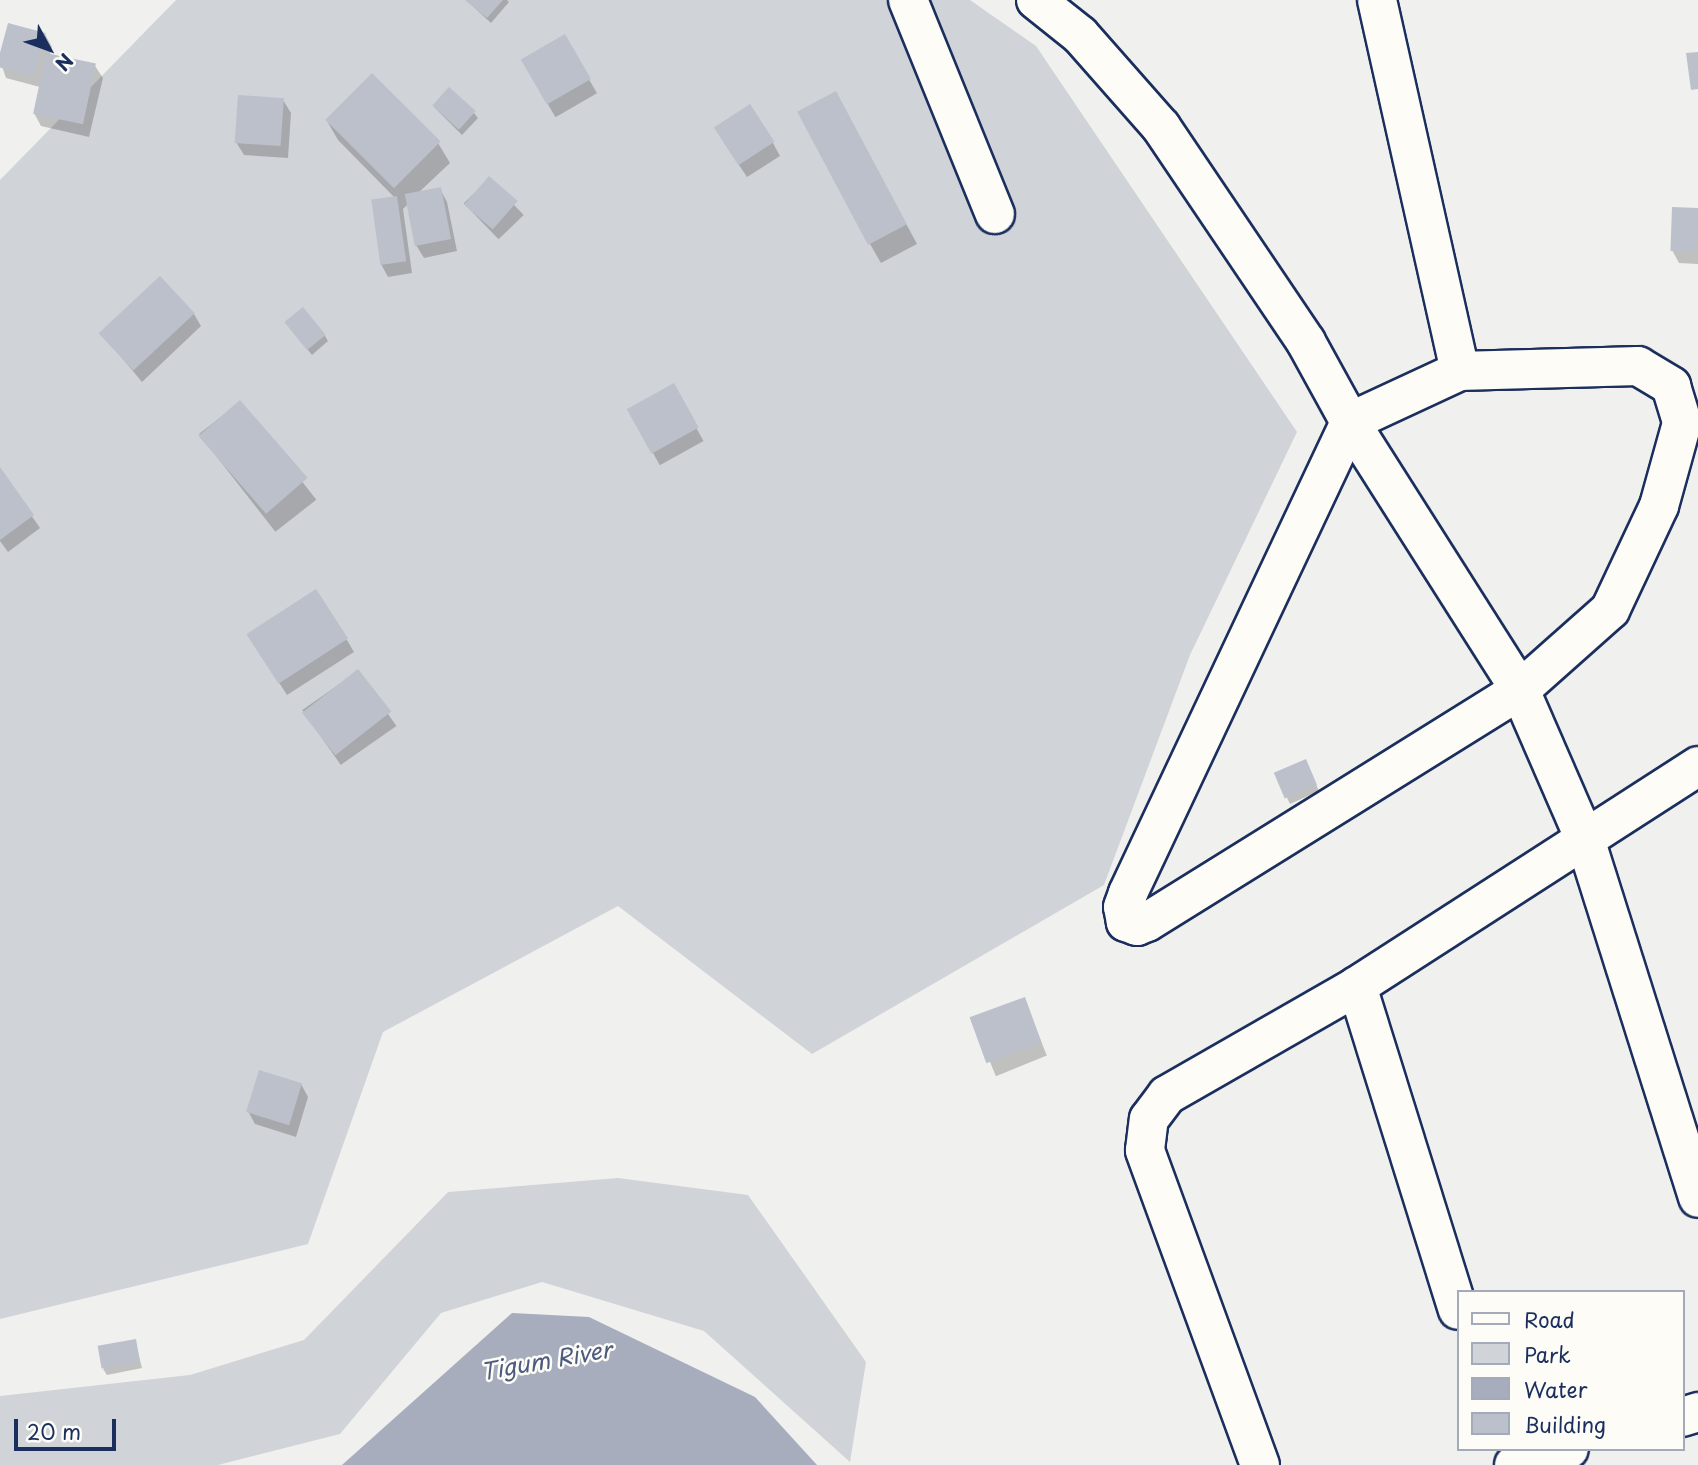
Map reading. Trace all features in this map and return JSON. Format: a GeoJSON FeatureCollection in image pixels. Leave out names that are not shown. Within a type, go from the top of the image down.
{"type":"FeatureCollection","features":[{"type":"Feature","properties":{"kind":"street"},"geometry":{"type":"LineString","coordinates":[[908,0],[995,214]]}},
{"type":"Feature","properties":{"kind":"street"},"geometry":{"type":"LineString","coordinates":[[1036,0],[1080,35],[1161,127],[1306,342],[1350,422],[1520,691],[1586,842],[1698,1198]]}},
{"type":"Feature","properties":{"kind":"street"},"geometry":{"type":"LineString","coordinates":[[1377,0],[1460,371]]}},
{"type":"Feature","properties":{"kind":"street"},"geometry":{"type":"LineString","coordinates":[[1639,366],[1671,386],[1682,423],[1659,506],[1610,610],[1520,691],[1147,922],[1137,926],[1126,922],[1122,907],[1128,893],[1350,422],[1460,371],[1639,366]]}},
{"type":"Feature","properties":{"kind":"street"},"geometry":{"type":"LineString","coordinates":[[1260,1465],[1145,1150],[1149,1119],[1167,1095],[1357,986],[1586,842],[1698,766]]}},
{"type":"Feature","properties":{"kind":"street"},"geometry":{"type":"LineString","coordinates":[[1357,986],[1456,1304]]}},
{"type":"Feature","properties":{"kind":"street"},"geometry":{"type":"LineString","coordinates":[[1514,1465],[1562,1451]]}},
{"type":"Feature","properties":{"kind":"green space"},"geometry":{"type":"Polygon","coordinates":[[[176,0],[970,0],[1036,46],[1297,432],[1190,655],[1104,885],[812,1054],[618,906],[383,1032],[308,1244],[0,1319],[0,180],[176,0]]]}},
{"type":"Feature","properties":{"kind":"green space"},"geometry":{"type":"Polygon","coordinates":[[[618,1178],[748,1195],[866,1362],[850,1462],[704,1331],[542,1282],[441,1313],[340,1434],[218,1465],[0,1465],[0,1396],[190,1375],[304,1340],[448,1192],[618,1178]]]}},
{"type":"Feature","properties":{"kind":"water","name":"Tigum River"},"geometry":{"type":"Polygon","coordinates":[[[512,1313],[589,1317],[755,1397],[817,1465],[342,1465],[512,1313]]]}},
{"type":"Feature","properties":{"kind":"building"},"geometry":{"type":"Polygon","coordinates":[[[465,0],[503,0],[487,18],[465,0]]]}},
{"type":"Feature","properties":{"kind":"building"},"geometry":{"type":"Polygon","coordinates":[[[8,23],[46,33],[34,77],[0,67],[0,53],[8,23]]]}},
{"type":"Feature","properties":{"kind":"building"},"geometry":{"type":"Polygon","coordinates":[[[565,34],[591,79],[547,105],[521,60],[565,34]]]}},
{"type":"Feature","properties":{"kind":"building"},"geometry":{"type":"Polygon","coordinates":[[[1698,52],[1698,89],[1691,90],[1686,53],[1698,52]]]}},
{"type":"Feature","properties":{"kind":"building"},"geometry":{"type":"Polygon","coordinates":[[[46,53],[96,64],[83,124],[33,114],[46,53]]]}},
{"type":"Feature","properties":{"kind":"building"},"geometry":{"type":"Polygon","coordinates":[[[372,73],[441,142],[394,188],[325,120],[372,73]]]}},
{"type":"Feature","properties":{"kind":"building"},"geometry":{"type":"Polygon","coordinates":[[[449,87],[476,111],[459,130],[432,106],[449,87]]]}},
{"type":"Feature","properties":{"kind":"building"},"geometry":{"type":"Polygon","coordinates":[[[836,91],[907,224],[868,245],[797,112],[836,91]]]}},
{"type":"Feature","properties":{"kind":"building"},"geometry":{"type":"Polygon","coordinates":[[[238,95],[284,98],[281,146],[235,143],[238,95]]]}},
{"type":"Feature","properties":{"kind":"building"},"geometry":{"type":"Polygon","coordinates":[[[750,104],[775,142],[738,165],[714,127],[750,104]]]}},
{"type":"Feature","properties":{"kind":"building"},"geometry":{"type":"Polygon","coordinates":[[[489,176],[518,201],[493,230],[464,205],[489,176]]]}},
{"type":"Feature","properties":{"kind":"building"},"geometry":{"type":"Polygon","coordinates":[[[441,187],[451,239],[415,246],[405,194],[441,187]]]}},
{"type":"Feature","properties":{"kind":"building"},"geometry":{"type":"Polygon","coordinates":[[[397,196],[406,261],[380,265],[371,200],[397,196]]]}},
{"type":"Feature","properties":{"kind":"building"},"geometry":{"type":"Polygon","coordinates":[[[1672,207],[1698,208],[1696,252],[1670,251],[1672,207]]]}},
{"type":"Feature","properties":{"kind":"building"},"geometry":{"type":"Polygon","coordinates":[[[160,276],[195,313],[133,371],[99,333],[160,276]]]}},
{"type":"Feature","properties":{"kind":"building"},"geometry":{"type":"Polygon","coordinates":[[[303,307],[326,335],[307,350],[284,322],[303,307]]]}},
{"type":"Feature","properties":{"kind":"building"},"geometry":{"type":"Polygon","coordinates":[[[674,383],[699,428],[651,454],[627,409],[674,383]]]}},
{"type":"Feature","properties":{"kind":"building"},"geometry":{"type":"Polygon","coordinates":[[[240,400],[308,478],[266,514],[198,436],[240,400]]]}},
{"type":"Feature","properties":{"kind":"building"},"geometry":{"type":"Polygon","coordinates":[[[0,467],[34,515],[0,540],[0,467]]]}},
{"type":"Feature","properties":{"kind":"building"},"geometry":{"type":"Polygon","coordinates":[[[316,589],[348,638],[279,684],[246,634],[316,589]]]}},
{"type":"Feature","properties":{"kind":"building"},"geometry":{"type":"Polygon","coordinates":[[[358,669],[391,712],[335,755],[302,713],[358,669]]]}},
{"type":"Feature","properties":{"kind":"building"},"geometry":{"type":"Polygon","coordinates":[[[1306,759],[1317,785],[1285,798],[1274,773],[1306,759]]]}},
{"type":"Feature","properties":{"kind":"building"},"geometry":{"type":"Polygon","coordinates":[[[1025,997],[1042,1043],[986,1063],[970,1017],[1025,997]]]}},
{"type":"Feature","properties":{"kind":"building"},"geometry":{"type":"Polygon","coordinates":[[[259,1070],[302,1083],[289,1125],[246,1112],[259,1070]]]}},
{"type":"Feature","properties":{"kind":"building"},"geometry":{"type":"Polygon","coordinates":[[[136,1339],[140,1362],[102,1368],[98,1346],[136,1339]]]}}]}
